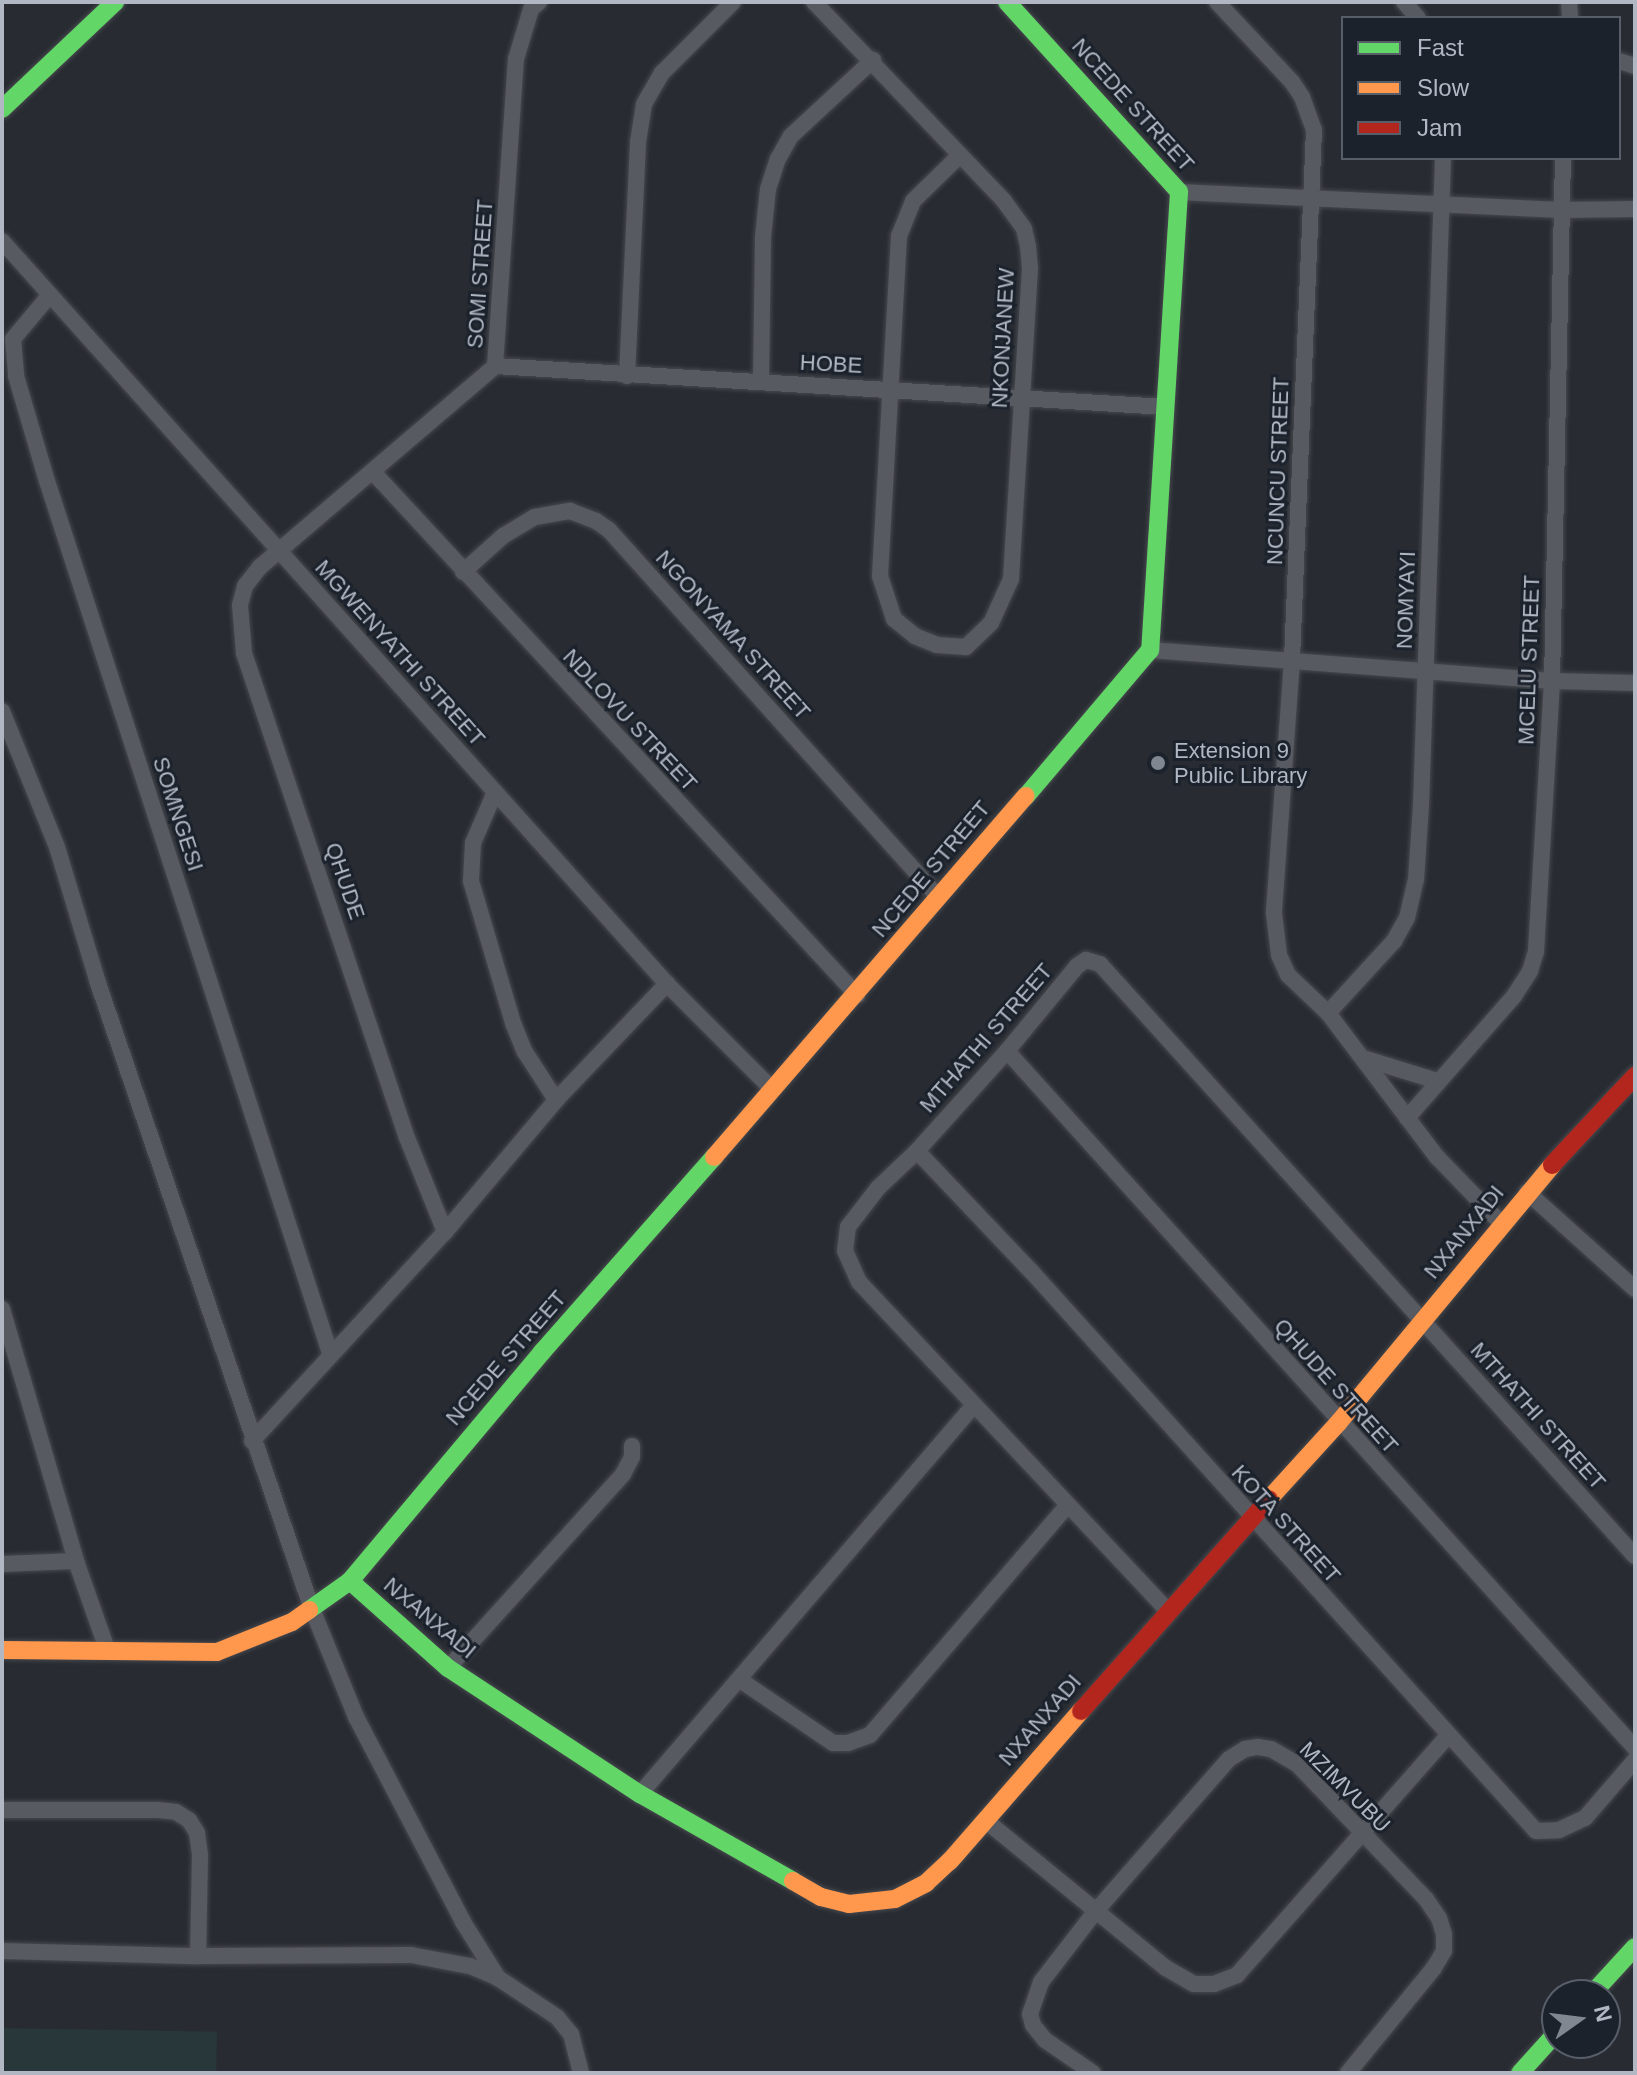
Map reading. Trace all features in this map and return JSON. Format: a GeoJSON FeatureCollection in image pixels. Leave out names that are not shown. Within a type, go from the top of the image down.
{"type":"FeatureCollection","features":[{"type":"Feature","properties":{"kind":"street"},"geometry":{"type":"LineString","coordinates":[[2,109],[115,2]]}},
{"type":"Feature","properties":{"kind":"street"},"geometry":{"type":"LineString","coordinates":[[627,376],[638,142],[644,104],[662,73],[733,2]]}},
{"type":"Feature","properties":{"kind":"street","name":"NKONJANEW"},"geometry":{"type":"LineString","coordinates":[[814,2],[873,60],[1004,201],[1024,229],[1030,268],[1011,579],[991,623],[966,647],[937,645],[915,636],[894,619],[885,600],[880,554],[891,390]]}},
{"type":"Feature","properties":{"kind":"street","name":"NCEDE STREET"},"geometry":{"type":"LineString","coordinates":[[2,1650],[217,1652],[262,1637],[312,1609],[350,1581],[542,1352],[771,1088],[857,995],[1150,650],[1179,192],[1007,2]]}},
{"type":"Feature","properties":{"kind":"street","name":"NCUNCU STREET"},"geometry":{"type":"LineString","coordinates":[[1217,2],[1281,69],[1302,97],[1314,130],[1292,660],[1274,913],[1276,938],[1288,975],[1328,1013]]}},
{"type":"Feature","properties":{"kind":"street","name":"SOMI STREET"},"geometry":{"type":"LineString","coordinates":[[278,550],[495,366],[516,59],[531,4]]}},
{"type":"Feature","properties":{"kind":"street"},"geometry":{"type":"LineString","coordinates":[[761,382],[763,237],[768,189],[778,159],[791,136],[873,60]]}},
{"type":"Feature","properties":{"kind":"street"},"geometry":{"type":"LineString","coordinates":[[891,390],[895,264],[904,216],[927,185],[959,156]]}},
{"type":"Feature","properties":{"kind":"street","name":"NOMYAYI"},"geometry":{"type":"LineString","coordinates":[[1328,1013],[1374,966],[1407,918],[1416,880],[1443,160]]}},
{"type":"Feature","properties":{"kind":"street","name":"MCELU STREET"},"geometry":{"type":"LineString","coordinates":[[1407,1118],[1514,996],[1533,962],[1552,681],[1563,160]]}},
{"type":"Feature","properties":{"kind":"street"},"geometry":{"type":"LineString","coordinates":[[1179,192],[1561,210],[1635,209]]}},
{"type":"Feature","properties":{"kind":"street","name":"MGWENYATHI STREET"},"geometry":{"type":"LineString","coordinates":[[2,241],[667,984],[771,1088]]}},
{"type":"Feature","properties":{"kind":"street","name":"SOMNGESI"},"geometry":{"type":"LineString","coordinates":[[49,296],[13,339],[16,376],[51,496],[330,1353]]}},
{"type":"Feature","properties":{"kind":"street","name":"HOBE"},"geometry":{"type":"LineString","coordinates":[[495,366],[1165,407]]}},
{"type":"Feature","properties":{"kind":"street","name":"NDLOVU STREET"},"geometry":{"type":"LineString","coordinates":[[373,472],[857,995]]}},
{"type":"Feature","properties":{"kind":"street","name":"NGONYAMA STREET"},"geometry":{"type":"LineString","coordinates":[[463,572],[503,536],[535,517],[570,511],[596,521],[609,530],[939,898]]}},
{"type":"Feature","properties":{"kind":"street","name":"QHUDE"},"geometry":{"type":"LineString","coordinates":[[278,550],[245,586],[240,605],[244,653],[407,1138],[445,1232]]}},
{"type":"Feature","properties":{"kind":"street"},"geometry":{"type":"LineString","coordinates":[[1150,650],[1552,681],[1635,683]]}},
{"type":"Feature","properties":{"kind":"street"},"geometry":{"type":"LineString","coordinates":[[2,711],[57,847],[98,983],[252,1441],[312,1609],[356,1717],[463,1922],[498,1978]]}},
{"type":"Feature","properties":{"kind":"street"},"geometry":{"type":"LineString","coordinates":[[495,792],[473,843],[471,881],[519,1037],[556,1100]]}},
{"type":"Feature","properties":{"kind":"street","name":"MTHATHI STREET"},"geometry":{"type":"LineString","coordinates":[[1168,1611],[859,1282],[845,1251],[848,1227],[878,1188],[917,1151],[1007,1051],[1077,966],[1086,960],[1100,964],[1635,1556]]}},
{"type":"Feature","properties":{"kind":"street"},"geometry":{"type":"LineString","coordinates":[[252,1441],[445,1232],[556,1100],[667,984]]}},
{"type":"Feature","properties":{"kind":"street"},"geometry":{"type":"LineString","coordinates":[[1328,1013],[1437,1157],[1501,1223]]}},
{"type":"Feature","properties":{"kind":"street","name":"QHUDE STREET"},"geometry":{"type":"LineString","coordinates":[[1007,1051],[1635,1748]]}},
{"type":"Feature","properties":{"kind":"street"},"geometry":{"type":"LineString","coordinates":[[1364,1058],[1437,1081]]}},
{"type":"Feature","properties":{"kind":"street","name":"NXANXADI"},"geometry":{"type":"LineString","coordinates":[[350,1581],[448,1668],[640,1794],[821,1897],[849,1904],[895,1899],[926,1883],[985,1820],[1251,1517],[1339,1422],[1527,1192],[1635,1076]]}},
{"type":"Feature","properties":{"kind":"street","name":"KOTA STREET"},"geometry":{"type":"LineString","coordinates":[[917,1151],[1031,1271],[1536,1831],[1559,1830],[1585,1818],[1635,1760]]}},
{"type":"Feature","properties":{"kind":"street"},"geometry":{"type":"LineString","coordinates":[[1527,1192],[1635,1289]]}},
{"type":"Feature","properties":{"kind":"street"},"geometry":{"type":"LineString","coordinates":[[2,1309],[76,1561],[108,1652]]}},
{"type":"Feature","properties":{"kind":"street"},"geometry":{"type":"LineString","coordinates":[[640,1794],[974,1405]]}},
{"type":"Feature","properties":{"kind":"street"},"geometry":{"type":"LineString","coordinates":[[448,1668],[623,1474],[632,1457],[632,1446]]}},
{"type":"Feature","properties":{"kind":"street"},"geometry":{"type":"LineString","coordinates":[[740,1680],[833,1743],[848,1743],[870,1735],[1068,1505]]}},
{"type":"Feature","properties":{"kind":"street"},"geometry":{"type":"LineString","coordinates":[[2,1564],[76,1561]]}},
{"type":"Feature","properties":{"kind":"street"},"geometry":{"type":"LineString","coordinates":[[985,1820],[1166,1968],[1194,1984],[1226,1982],[1237,1975],[1448,1736]]}},
{"type":"Feature","properties":{"kind":"street","name":"MZIMVUBU"},"geometry":{"type":"LineString","coordinates":[[1093,2073],[1045,2040],[1033,2025],[1030,2014],[1041,1982],[1095,1912],[1229,1759],[1245,1749],[1271,1749],[1285,1755],[1426,1899],[1439,1918],[1444,1951],[1416,1991],[1348,2073]]}},
{"type":"Feature","properties":{"kind":"street"},"geometry":{"type":"LineString","coordinates":[[2,1810],[158,1810],[176,1812],[189,1820],[197,1833],[200,1855],[198,1956]]}},
{"type":"Feature","properties":{"kind":"street"},"geometry":{"type":"LineString","coordinates":[[1606,1979],[1635,1947]]}},
{"type":"Feature","properties":{"kind":"street"},"geometry":{"type":"LineString","coordinates":[[2,1951],[198,1956],[411,1955],[470,1966],[498,1978],[557,2017],[571,2034],[581,2073]]}},
{"type":"Feature","properties":{"kind":"street"},"geometry":{"type":"LineString","coordinates":[[1520,2073],[1541,2050]]}},
{"type":"Feature","properties":{"kind":"shaded area"},"geometry":{"type":"Polygon","coordinates":[[[2,2028],[217,2032],[216,2073],[2,2073],[2,2028]]]}},
{"type":"Feature","properties":{"kind":"traffic: fast"},"geometry":{"type":"LineString","coordinates":[[2,109],[115,2]]}},
{"type":"Feature","properties":{"kind":"traffic: fast"},"geometry":{"type":"LineString","coordinates":[[1007,2],[1179,192],[1150,650],[1026,796]]}},
{"type":"Feature","properties":{"kind":"traffic: fast"},"geometry":{"type":"LineString","coordinates":[[309,1610],[350,1581],[542,1352],[714,1157]]}},
{"type":"Feature","properties":{"kind":"traffic: fast"},"geometry":{"type":"LineString","coordinates":[[350,1581],[448,1668],[640,1794],[793,1881]]}},
{"type":"Feature","properties":{"kind":"traffic: fast"},"geometry":{"type":"LineString","coordinates":[[1606,1979],[1635,1947]]}},
{"type":"Feature","properties":{"kind":"traffic: fast"},"geometry":{"type":"LineString","coordinates":[[1520,2073],[1541,2050]]}},
{"type":"Feature","properties":{"kind":"traffic: slow"},"geometry":{"type":"LineString","coordinates":[[714,1157],[1026,796]]}},
{"type":"Feature","properties":{"kind":"traffic: slow"},"geometry":{"type":"LineString","coordinates":[[1269,1499],[1339,1422],[1552,1165]]}},
{"type":"Feature","properties":{"kind":"traffic: slow"},"geometry":{"type":"LineString","coordinates":[[2,1650],[217,1652],[292,1622],[309,1610]]}},
{"type":"Feature","properties":{"kind":"traffic: slow"},"geometry":{"type":"LineString","coordinates":[[793,1881],[821,1897],[849,1904],[895,1899],[926,1883],[950,1861],[1081,1711]]}},
{"type":"Feature","properties":{"kind":"traffic: jam"},"geometry":{"type":"LineString","coordinates":[[1552,1165],[1635,1076]]}},
{"type":"Feature","properties":{"kind":"traffic: jam"},"geometry":{"type":"LineString","coordinates":[[1081,1711],[1269,1499]]}},
{"type":"Feature","properties":{"kind":"place","name":"Extension 9 Public Library"},"geometry":{"type":"Point","coordinates":[1158,763]}}]}
